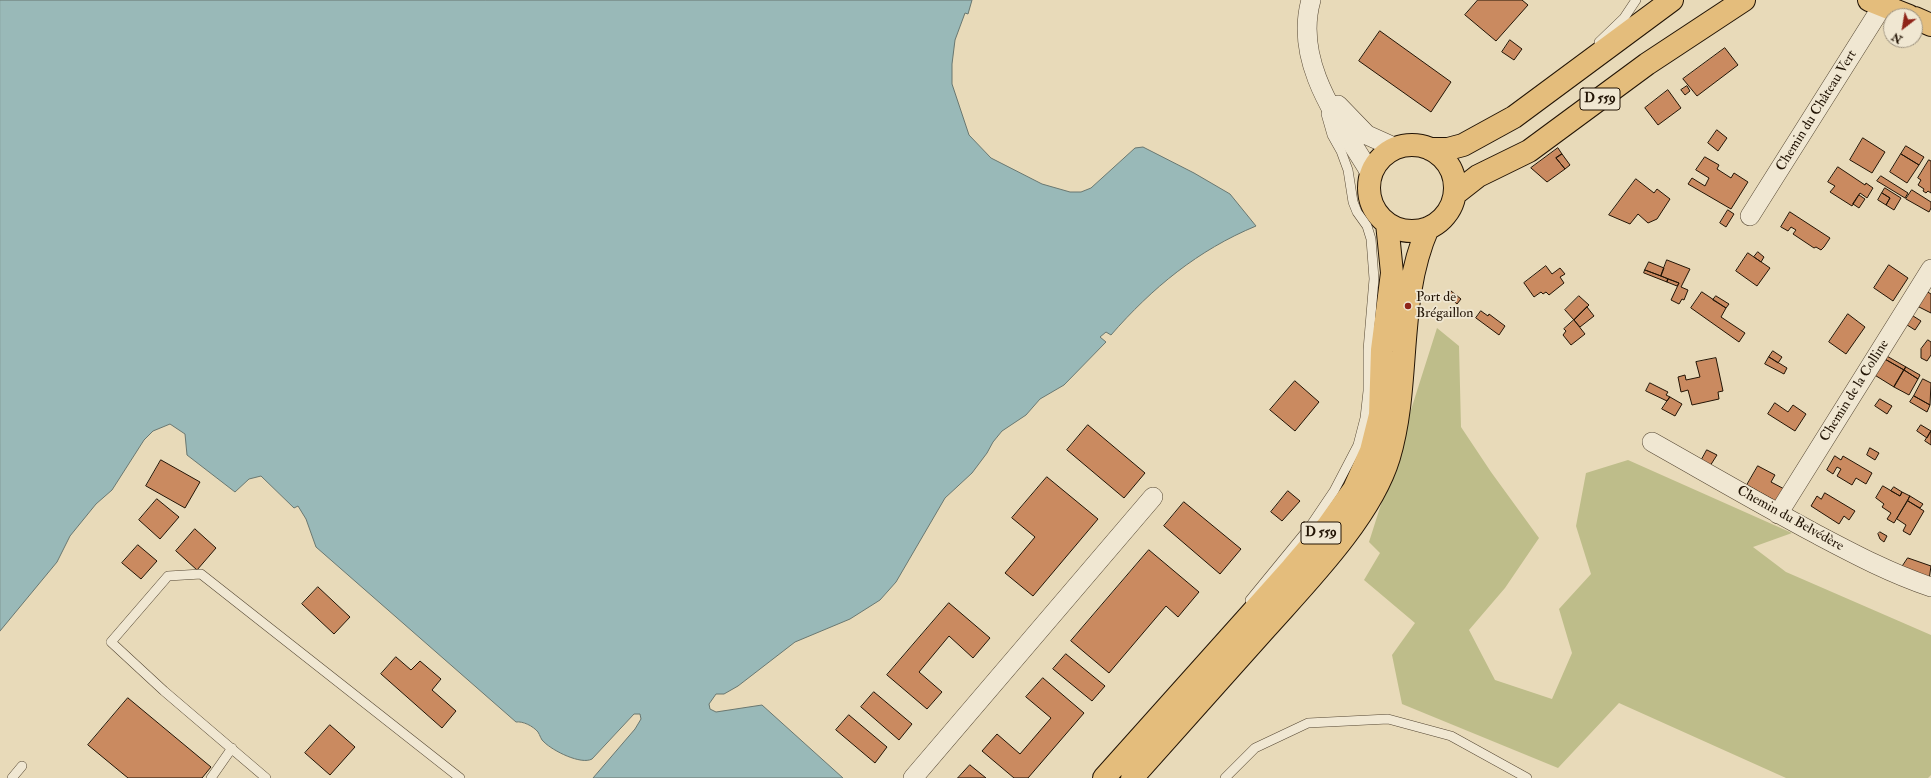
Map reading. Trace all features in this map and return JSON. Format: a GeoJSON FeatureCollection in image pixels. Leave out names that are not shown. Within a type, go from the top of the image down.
{"type":"FeatureCollection","features":[{"type":"Feature","properties":{"kind":"main road","name":"D 559"},"geometry":{"type":"LineString","coordinates":[[1430,149],[1448,149],[1463,145],[1508,121],[1672,0]]}},
{"type":"Feature","properties":{"kind":"main road","name":"D 559"},"geometry":{"type":"LineString","coordinates":[[1455,194],[1478,176],[1529,151],[1647,64],[1744,0]]}},
{"type":"Feature","properties":{"kind":"main road"},"geometry":{"type":"LineString","coordinates":[[1876,3],[1889,8]]}},
{"type":"Feature","properties":{"kind":"main road"},"geometry":{"type":"LineString","coordinates":[[1408,145],[1419,146],[1430,149],[1442,157],[1450,167],[1454,180],[1455,194],[1452,205],[1438,222],[1428,228],[1407,230],[1387,223],[1379,215],[1372,201],[1369,185],[1371,174],[1381,158],[1396,148],[1408,145]]}},
{"type":"Feature","properties":{"kind":"main road","name":"D 559"},"geometry":{"type":"LineString","coordinates":[[1104,778],[1327,526],[1354,489],[1371,451],[1380,415],[1382,350],[1392,273],[1387,223]]}},
{"type":"Feature","properties":{"kind":"main road","name":"D 559"},"geometry":{"type":"LineString","coordinates":[[1132,778],[1308,581],[1342,539],[1369,500],[1388,460],[1397,427],[1408,306],[1423,239],[1428,228]]}},
{"type":"Feature","properties":{"kind":"street"},"geometry":{"type":"LineString","coordinates":[[1311,0],[1306,15],[1309,51],[1316,80],[1343,130],[1371,174]]}},
{"type":"Feature","properties":{"kind":"street","name":"Chemin du Château Vert"},"geometry":{"type":"LineString","coordinates":[[1750,216],[1876,3]]}},
{"type":"Feature","properties":{"kind":"street"},"geometry":{"type":"LineString","coordinates":[[1316,80],[1354,123],[1367,135],[1396,148]]}},
{"type":"Feature","properties":{"kind":"street","name":"Chemin de la Colline"},"geometry":{"type":"LineString","coordinates":[[1778,514],[1931,269]]}},
{"type":"Feature","properties":{"kind":"street","name":"Chemin du Belvédère"},"geometry":{"type":"LineString","coordinates":[[1652,442],[1778,514],[1895,575],[1931,587]]}},
{"type":"Feature","properties":{"kind":"street"},"geometry":{"type":"LineString","coordinates":[[913,778],[1153,498]]}},
{"type":"Feature","properties":{"kind":"lane"},"geometry":{"type":"LineString","coordinates":[[1584,65],[1591,49],[1624,18],[1636,0]]}},
{"type":"Feature","properties":{"kind":"lane"},"geometry":{"type":"LineString","coordinates":[[1197,674],[1263,583],[1309,528],[1334,491],[1358,444],[1365,418],[1374,279],[1374,257],[1367,226],[1357,212],[1353,202],[1348,170],[1341,151],[1332,135],[1316,80]]}},
{"type":"Feature","properties":{"kind":"lane"},"geometry":{"type":"LineString","coordinates":[[266,778],[164,692],[111,642],[168,576],[201,574],[460,778]]}},
{"type":"Feature","properties":{"kind":"lane"},"geometry":{"type":"LineString","coordinates":[[1226,778],[1254,748],[1308,723],[1388,719],[1451,736],[1527,778]]}},
{"type":"Feature","properties":{"kind":"lane"},"geometry":{"type":"LineString","coordinates":[[211,778],[232,748]]}},
{"type":"Feature","properties":{"kind":"lane"},"geometry":{"type":"LineString","coordinates":[[12,778],[22,766]]}},
{"type":"Feature","properties":{"kind":"shaded area"},"geometry":{"type":"Polygon","coordinates":[[[1437,328],[1459,346],[1461,427],[1491,472],[1539,538],[1505,588],[1469,630],[1495,680],[1552,699],[1572,653],[1559,609],[1591,574],[1576,526],[1586,473],[1628,460],[1792,533],[1753,547],[1786,572],[1931,635],[1931,775],[1928,778],[1786,778],[1619,703],[1558,768],[1402,704],[1392,655],[1415,623],[1364,580],[1380,553],[1369,542],[1437,328]]]}},
{"type":"Feature","properties":{"kind":"water"},"geometry":{"type":"Polygon","coordinates":[[[0,0],[972,0],[968,14],[965,13],[955,40],[952,64],[952,84],[969,135],[991,158],[1042,184],[1070,192],[1081,192],[1091,188],[1135,148],[1143,147],[1194,173],[1230,194],[1256,226],[1215,247],[1177,272],[1143,302],[1111,335],[1106,332],[1100,337],[1106,342],[1064,385],[1040,399],[1026,415],[1002,431],[972,473],[945,498],[896,582],[880,600],[850,619],[795,642],[738,686],[724,694],[716,694],[709,704],[710,709],[716,712],[762,705],[843,778],[593,778],[635,729],[641,719],[640,714],[634,714],[592,759],[574,759],[548,746],[541,739],[538,732],[528,724],[516,722],[316,547],[306,519],[298,506],[294,508],[261,476],[249,479],[235,492],[187,455],[185,434],[170,424],[153,431],[144,440],[112,490],[96,504],[70,536],[57,562],[0,631],[0,0]]]}},
{"type":"Feature","properties":{"kind":"building"},"geometry":{"type":"Polygon","coordinates":[[[1478,0],[1522,0],[1528,5],[1496,41],[1465,15],[1478,0]]]}},
{"type":"Feature","properties":{"kind":"building"},"geometry":{"type":"Polygon","coordinates":[[[1380,31],[1451,82],[1431,112],[1359,61],[1380,31]]]}},
{"type":"Feature","properties":{"kind":"building"},"geometry":{"type":"Polygon","coordinates":[[[1510,40],[1522,49],[1514,60],[1502,52],[1510,40]]]}},
{"type":"Feature","properties":{"kind":"building"},"geometry":{"type":"Polygon","coordinates":[[[1725,48],[1738,65],[1697,96],[1683,79],[1725,48]]]}},
{"type":"Feature","properties":{"kind":"building"},"geometry":{"type":"Polygon","coordinates":[[[1687,86],[1690,91],[1685,95],[1681,90],[1687,86]]]}},
{"type":"Feature","properties":{"kind":"building"},"geometry":{"type":"Polygon","coordinates":[[[1668,90],[1681,108],[1658,125],[1645,108],[1668,90]]]}},
{"type":"Feature","properties":{"kind":"building"},"geometry":{"type":"Polygon","coordinates":[[[1717,130],[1727,138],[1718,151],[1708,143],[1717,130]]]}},
{"type":"Feature","properties":{"kind":"building"},"geometry":{"type":"Polygon","coordinates":[[[1863,138],[1885,152],[1872,173],[1850,160],[1863,138]]]}},
{"type":"Feature","properties":{"kind":"building"},"geometry":{"type":"Polygon","coordinates":[[[1906,146],[1924,157],[1919,165],[1901,154],[1906,146]]]}},
{"type":"Feature","properties":{"kind":"building"},"geometry":{"type":"Polygon","coordinates":[[[1558,148],[1562,154],[1556,158],[1565,169],[1547,182],[1531,168],[1558,148]]]}},
{"type":"Feature","properties":{"kind":"building"},"geometry":{"type":"Polygon","coordinates":[[[1562,154],[1570,165],[1565,169],[1556,158],[1562,154]]]}},
{"type":"Feature","properties":{"kind":"building"},"geometry":{"type":"Polygon","coordinates":[[[1901,154],[1919,165],[1907,183],[1890,172],[1901,154]]]}},
{"type":"Feature","properties":{"kind":"building"},"geometry":{"type":"Polygon","coordinates":[[[1705,157],[1719,165],[1717,169],[1731,178],[1734,173],[1748,182],[1731,209],[1688,184],[1692,178],[1705,186],[1709,178],[1696,170],[1705,157]]]}},
{"type":"Feature","properties":{"kind":"building"},"geometry":{"type":"Polygon","coordinates":[[[1929,160],[1931,161],[1931,193],[1928,191],[1926,193],[1923,191],[1924,189],[1918,185],[1921,180],[1918,178],[1929,160]]]}},
{"type":"Feature","properties":{"kind":"building"},"geometry":{"type":"Polygon","coordinates":[[[1838,167],[1865,185],[1866,183],[1873,188],[1867,198],[1860,193],[1852,206],[1830,192],[1835,186],[1828,182],[1838,167]]]}},
{"type":"Feature","properties":{"kind":"building"},"geometry":{"type":"Polygon","coordinates":[[[1881,176],[1908,193],[1905,198],[1877,181],[1881,176]]]}},
{"type":"Feature","properties":{"kind":"building"},"geometry":{"type":"Polygon","coordinates":[[[1636,179],[1654,193],[1657,189],[1670,199],[1657,219],[1648,223],[1638,214],[1630,224],[1609,215],[1636,179]]]}},
{"type":"Feature","properties":{"kind":"building"},"geometry":{"type":"Polygon","coordinates":[[[1885,188],[1901,198],[1894,210],[1886,205],[1890,198],[1882,193],[1885,188]]]}},
{"type":"Feature","properties":{"kind":"building"},"geometry":{"type":"Polygon","coordinates":[[[1912,190],[1931,202],[1929,212],[1906,199],[1912,190]]]}},
{"type":"Feature","properties":{"kind":"building"},"geometry":{"type":"Polygon","coordinates":[[[1882,193],[1890,198],[1886,205],[1878,200],[1882,193]]]}},
{"type":"Feature","properties":{"kind":"building"},"geometry":{"type":"Polygon","coordinates":[[[1859,195],[1865,199],[1859,208],[1853,204],[1859,195]]]}},
{"type":"Feature","properties":{"kind":"building"},"geometry":{"type":"Polygon","coordinates":[[[1728,210],[1734,214],[1726,227],[1720,223],[1728,210]]]}},
{"type":"Feature","properties":{"kind":"building"},"geometry":{"type":"Polygon","coordinates":[[[1790,212],[1830,238],[1821,250],[1816,247],[1814,248],[1793,234],[1796,230],[1791,227],[1788,231],[1781,227],[1790,212]]]}},
{"type":"Feature","properties":{"kind":"building"},"geometry":{"type":"Polygon","coordinates":[[[1758,252],[1764,257],[1761,262],[1754,257],[1758,252]]]}},
{"type":"Feature","properties":{"kind":"building"},"geometry":{"type":"Polygon","coordinates":[[[1748,253],[1770,268],[1757,286],[1736,271],[1748,253]]]}},
{"type":"Feature","properties":{"kind":"building"},"geometry":{"type":"Polygon","coordinates":[[[1667,260],[1690,269],[1681,287],[1688,290],[1684,300],[1682,299],[1679,304],[1671,300],[1679,283],[1661,276],[1667,260]]]}},
{"type":"Feature","properties":{"kind":"building"},"geometry":{"type":"Polygon","coordinates":[[[1649,262],[1664,268],[1661,276],[1645,270],[1649,262]]]}},
{"type":"Feature","properties":{"kind":"building"},"geometry":{"type":"Polygon","coordinates":[[[1889,265],[1908,278],[1893,301],[1874,288],[1889,265]]]}},
{"type":"Feature","properties":{"kind":"building"},"geometry":{"type":"Polygon","coordinates":[[[1546,266],[1552,274],[1560,268],[1565,274],[1560,277],[1564,283],[1549,295],[1546,292],[1543,294],[1541,292],[1534,297],[1524,283],[1546,266]]]}},
{"type":"Feature","properties":{"kind":"building"},"geometry":{"type":"Polygon","coordinates":[[[1645,270],[1668,279],[1667,282],[1644,273],[1645,270]]]}},
{"type":"Feature","properties":{"kind":"building"},"geometry":{"type":"Polygon","coordinates":[[[1668,279],[1679,283],[1677,286],[1667,282],[1668,279]]]}},
{"type":"Feature","properties":{"kind":"building"},"geometry":{"type":"Polygon","coordinates":[[[1451,291],[1461,299],[1457,304],[1449,297],[1451,291]]]}},
{"type":"Feature","properties":{"kind":"building"},"geometry":{"type":"Polygon","coordinates":[[[1926,291],[1931,294],[1931,313],[1917,306],[1926,291]]]}},
{"type":"Feature","properties":{"kind":"building"},"geometry":{"type":"Polygon","coordinates":[[[1702,292],[1726,308],[1721,317],[1745,333],[1739,342],[1691,308],[1702,292]]]}},
{"type":"Feature","properties":{"kind":"building"},"geometry":{"type":"Polygon","coordinates":[[[1579,296],[1589,305],[1574,320],[1565,310],[1579,296]]]}},
{"type":"Feature","properties":{"kind":"building"},"geometry":{"type":"Polygon","coordinates":[[[1716,296],[1729,304],[1726,308],[1713,300],[1716,296]]]}},
{"type":"Feature","properties":{"kind":"building"},"geometry":{"type":"Polygon","coordinates":[[[1587,307],[1594,316],[1580,327],[1574,320],[1587,307]]]}},
{"type":"Feature","properties":{"kind":"building"},"geometry":{"type":"Polygon","coordinates":[[[1481,311],[1488,316],[1489,314],[1505,326],[1499,335],[1476,318],[1481,311]]]}},
{"type":"Feature","properties":{"kind":"building"},"geometry":{"type":"Polygon","coordinates":[[[1848,314],[1865,327],[1846,354],[1829,342],[1848,314]]]}},
{"type":"Feature","properties":{"kind":"building"},"geometry":{"type":"Polygon","coordinates":[[[1910,314],[1921,321],[1915,330],[1904,323],[1910,314]]]}},
{"type":"Feature","properties":{"kind":"building"},"geometry":{"type":"Polygon","coordinates":[[[1574,320],[1585,334],[1571,345],[1563,335],[1566,331],[1564,329],[1574,320]]]}},
{"type":"Feature","properties":{"kind":"building"},"geometry":{"type":"Polygon","coordinates":[[[1928,340],[1931,342],[1931,355],[1927,361],[1921,358],[1921,349],[1928,340]]]}},
{"type":"Feature","properties":{"kind":"building"},"geometry":{"type":"Polygon","coordinates":[[[1773,351],[1782,357],[1778,363],[1769,357],[1773,351]]]}},
{"type":"Feature","properties":{"kind":"building"},"geometry":{"type":"Polygon","coordinates":[[[1885,355],[1906,367],[1904,370],[1883,358],[1885,355]]]}},
{"type":"Feature","properties":{"kind":"building"},"geometry":{"type":"Polygon","coordinates":[[[1769,357],[1787,368],[1784,374],[1765,364],[1769,357]]]}},
{"type":"Feature","properties":{"kind":"building"},"geometry":{"type":"Polygon","coordinates":[[[1716,358],[1723,391],[1718,392],[1719,399],[1692,405],[1688,390],[1681,392],[1678,377],[1685,375],[1686,380],[1700,377],[1696,362],[1716,358]]]}},
{"type":"Feature","properties":{"kind":"building"},"geometry":{"type":"Polygon","coordinates":[[[1883,358],[1904,370],[1894,387],[1873,374],[1883,358]]]}},
{"type":"Feature","properties":{"kind":"building"},"geometry":{"type":"Polygon","coordinates":[[[1906,367],[1920,375],[1918,379],[1904,370],[1906,367]]]}},
{"type":"Feature","properties":{"kind":"building"},"geometry":{"type":"Polygon","coordinates":[[[1904,370],[1918,379],[1909,395],[1894,387],[1904,370]]]}},
{"type":"Feature","properties":{"kind":"building"},"geometry":{"type":"Polygon","coordinates":[[[1923,379],[1931,383],[1930,405],[1914,396],[1923,379]]]}},
{"type":"Feature","properties":{"kind":"building"},"geometry":{"type":"Polygon","coordinates":[[[1295,381],[1319,402],[1295,431],[1270,410],[1295,381]]]}},
{"type":"Feature","properties":{"kind":"building"},"geometry":{"type":"Polygon","coordinates":[[[1650,383],[1668,392],[1666,395],[1670,397],[1667,401],[1646,391],[1650,383]]]}},
{"type":"Feature","properties":{"kind":"building"},"geometry":{"type":"Polygon","coordinates":[[[1914,396],[1930,405],[1927,412],[1910,402],[1914,396]]]}},
{"type":"Feature","properties":{"kind":"building"},"geometry":{"type":"Polygon","coordinates":[[[1670,397],[1682,404],[1675,416],[1662,409],[1670,397]]]}},
{"type":"Feature","properties":{"kind":"building"},"geometry":{"type":"Polygon","coordinates":[[[1880,399],[1892,406],[1887,414],[1875,406],[1880,399]]]}},
{"type":"Feature","properties":{"kind":"building"},"geometry":{"type":"Polygon","coordinates":[[[1775,403],[1788,412],[1793,405],[1806,414],[1795,431],[1768,414],[1775,403]]]}},
{"type":"Feature","properties":{"kind":"building"},"geometry":{"type":"Polygon","coordinates":[[[1088,425],[1145,473],[1124,498],[1067,450],[1088,425]]]}},
{"type":"Feature","properties":{"kind":"building"},"geometry":{"type":"Polygon","coordinates":[[[1921,425],[1931,431],[1927,438],[1917,431],[1921,425]]]}},
{"type":"Feature","properties":{"kind":"building"},"geometry":{"type":"Polygon","coordinates":[[[1931,431],[1931,445],[1925,441],[1931,431]]]}},
{"type":"Feature","properties":{"kind":"building"},"geometry":{"type":"Polygon","coordinates":[[[1870,448],[1879,453],[1875,460],[1867,455],[1870,448]]]}},
{"type":"Feature","properties":{"kind":"building"},"geometry":{"type":"Polygon","coordinates":[[[1707,450],[1717,455],[1710,466],[1701,461],[1707,450]]]}},
{"type":"Feature","properties":{"kind":"building"},"geometry":{"type":"Polygon","coordinates":[[[1835,456],[1841,460],[1843,456],[1872,473],[1866,484],[1856,478],[1852,485],[1837,476],[1841,469],[1837,467],[1833,474],[1827,470],[1835,456]]]}},
{"type":"Feature","properties":{"kind":"building"},"geometry":{"type":"Polygon","coordinates":[[[161,460],[200,482],[185,508],[146,486],[161,460]]]}},
{"type":"Feature","properties":{"kind":"building"},"geometry":{"type":"Polygon","coordinates":[[[1758,466],[1775,475],[1771,482],[1788,491],[1781,504],[1747,485],[1758,466]]]}},
{"type":"Feature","properties":{"kind":"building"},"geometry":{"type":"Polygon","coordinates":[[[1047,477],[1098,519],[1033,596],[1005,573],[1035,537],[1012,518],[1047,477]]]}},
{"type":"Feature","properties":{"kind":"building"},"geometry":{"type":"Polygon","coordinates":[[[1883,486],[1900,496],[1902,492],[1910,496],[1894,523],[1887,519],[1891,513],[1882,507],[1884,504],[1876,498],[1883,486]]]}},
{"type":"Feature","properties":{"kind":"building"},"geometry":{"type":"Polygon","coordinates":[[[1894,487],[1902,492],[1900,496],[1891,491],[1894,487]]]}},
{"type":"Feature","properties":{"kind":"building"},"geometry":{"type":"Polygon","coordinates":[[[1288,491],[1300,501],[1282,521],[1271,512],[1288,491]]]}},
{"type":"Feature","properties":{"kind":"building"},"geometry":{"type":"Polygon","coordinates":[[[1825,493],[1855,511],[1849,520],[1844,516],[1839,524],[1811,506],[1817,496],[1821,499],[1825,493]]]}},
{"type":"Feature","properties":{"kind":"building"},"geometry":{"type":"Polygon","coordinates":[[[1910,496],[1923,504],[1920,508],[1908,501],[1910,496]]]}},
{"type":"Feature","properties":{"kind":"building"},"geometry":{"type":"Polygon","coordinates":[[[157,499],[179,517],[160,539],[139,520],[157,499]]]}},
{"type":"Feature","properties":{"kind":"building"},"geometry":{"type":"Polygon","coordinates":[[[1908,501],[1924,511],[1910,535],[1903,531],[1906,525],[1897,519],[1908,501]]]}},
{"type":"Feature","properties":{"kind":"building"},"geometry":{"type":"Polygon","coordinates":[[[1184,502],[1241,549],[1220,574],[1164,526],[1184,502]]]}},
{"type":"Feature","properties":{"kind":"building"},"geometry":{"type":"Polygon","coordinates":[[[195,529],[216,548],[197,570],[176,551],[195,529]]]}},
{"type":"Feature","properties":{"kind":"building"},"geometry":{"type":"Polygon","coordinates":[[[1880,532],[1887,536],[1884,542],[1880,539],[1878,534],[1880,532]]]}},
{"type":"Feature","properties":{"kind":"building"},"geometry":{"type":"Polygon","coordinates":[[[138,545],[157,561],[141,579],[122,563],[138,545]]]}},
{"type":"Feature","properties":{"kind":"building"},"geometry":{"type":"Polygon","coordinates":[[[1149,550],[1199,592],[1178,617],[1166,606],[1109,673],[1071,641],[1149,550]]]}},
{"type":"Feature","properties":{"kind":"building"},"geometry":{"type":"Polygon","coordinates":[[[1908,558],[1931,566],[1929,580],[1900,570],[1908,558]]]}},
{"type":"Feature","properties":{"kind":"building"},"geometry":{"type":"Polygon","coordinates":[[[318,587],[350,617],[334,634],[302,604],[318,587]]]}},
{"type":"Feature","properties":{"kind":"building"},"geometry":{"type":"Polygon","coordinates":[[[949,603],[990,638],[973,658],[949,636],[919,672],[942,692],[927,709],[887,675],[949,603]]]}},
{"type":"Feature","properties":{"kind":"building"},"geometry":{"type":"Polygon","coordinates":[[[1066,654],[1105,686],[1092,701],[1053,669],[1066,654]]]}},
{"type":"Feature","properties":{"kind":"building"},"geometry":{"type":"Polygon","coordinates":[[[396,657],[411,670],[420,661],[441,679],[432,690],[456,711],[442,728],[381,674],[396,657]]]}},
{"type":"Feature","properties":{"kind":"building"},"geometry":{"type":"Polygon","coordinates":[[[1043,678],[1084,713],[1028,778],[1014,778],[982,751],[997,734],[1020,754],[1051,718],[1026,697],[1043,678]]]}},
{"type":"Feature","properties":{"kind":"building"},"geometry":{"type":"Polygon","coordinates":[[[874,692],[912,724],[899,740],[861,707],[874,692]]]}},
{"type":"Feature","properties":{"kind":"building"},"geometry":{"type":"Polygon","coordinates":[[[128,698],[211,767],[202,778],[128,778],[88,745],[128,698]]]}},
{"type":"Feature","properties":{"kind":"building"},"geometry":{"type":"Polygon","coordinates":[[[849,715],[887,747],[875,763],[836,730],[849,715]]]}},
{"type":"Feature","properties":{"kind":"building"},"geometry":{"type":"Polygon","coordinates":[[[330,725],[355,747],[330,775],[305,753],[330,725]]]}},
{"type":"Feature","properties":{"kind":"building"},"geometry":{"type":"Polygon","coordinates":[[[970,765],[986,778],[958,778],[970,765]]]}},
{"type":"Feature","properties":{"kind":"place","name":"Port de Brégaillon"},"geometry":{"type":"Point","coordinates":[1408,306]}}]}
